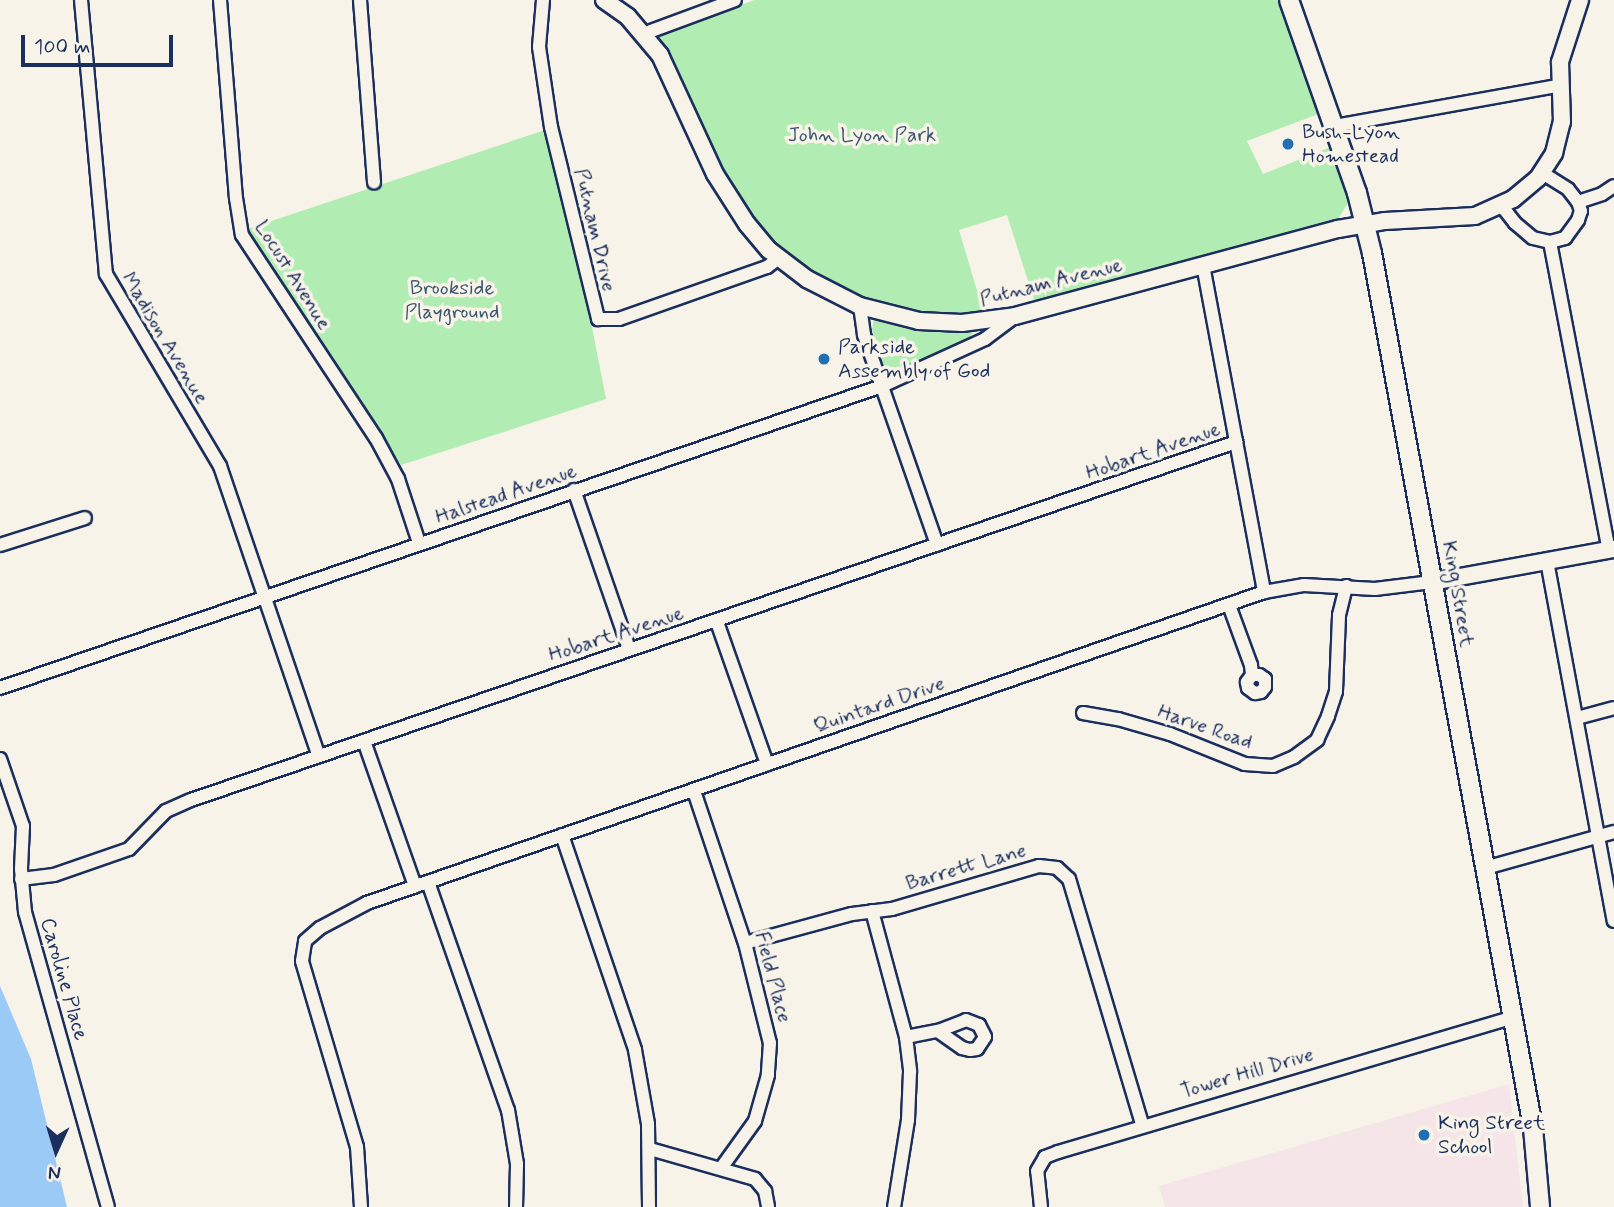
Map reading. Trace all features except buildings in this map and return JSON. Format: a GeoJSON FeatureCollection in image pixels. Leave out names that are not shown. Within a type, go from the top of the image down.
{"type":"FeatureCollection","features":[{"type":"Feature","properties":{"kind":"main road","name":"King Street"},"geometry":{"type":"LineString","coordinates":[[1290,0],[1365,224],[1533,1128],[1540,1207]]}},
{"type":"Feature","properties":{"kind":"street","name":"Madison Avenue"},"geometry":{"type":"LineString","coordinates":[[81,0],[106,274],[220,466],[319,756]]}},
{"type":"Feature","properties":{"kind":"street","name":"Locust Avenue"},"geometry":{"type":"LineString","coordinates":[[220,0],[236,198],[242,235],[376,438],[398,479],[419,543]]}},
{"type":"Feature","properties":{"kind":"street"},"geometry":{"type":"LineString","coordinates":[[359,0],[374,182]]}},
{"type":"Feature","properties":{"kind":"street","name":"Putnam Drive"},"geometry":{"type":"LineString","coordinates":[[543,0],[539,47],[551,127],[598,319],[619,319],[766,267],[779,258]]}},
{"type":"Feature","properties":{"kind":"street","name":"Putnam Avenue"},"geometry":{"type":"LineString","coordinates":[[604,0],[628,17],[663,62],[715,174],[747,224],[779,258],[828,292],[860,306],[894,316],[939,323],[976,322],[1015,316],[1365,224],[1475,216],[1502,205]]}},
{"type":"Feature","properties":{"kind":"street"},"geometry":{"type":"LineString","coordinates":[[643,34],[735,0]]}},
{"type":"Feature","properties":{"kind":"street"},"geometry":{"type":"LineString","coordinates":[[1542,173],[1567,189],[1578,202],[1581,211],[1574,230],[1565,238],[1550,242],[1533,238],[1525,232],[1502,205],[1524,192],[1542,173],[1554,153],[1561,129],[1563,50],[1580,0]]}},
{"type":"Feature","properties":{"kind":"street"},"geometry":{"type":"LineString","coordinates":[[1334,126],[1561,85]]}},
{"type":"Feature","properties":{"kind":"street"},"geometry":{"type":"LineString","coordinates":[[1578,202],[1602,194],[1614,186]]}},
{"type":"Feature","properties":{"kind":"street"},"geometry":{"type":"LineString","coordinates":[[1432,582],[1612,550],[1550,242]]}},
{"type":"Feature","properties":{"kind":"street"},"geometry":{"type":"LineString","coordinates":[[1203,265],[1264,592]]}},
{"type":"Feature","properties":{"kind":"street"},"geometry":{"type":"LineString","coordinates":[[860,306],[864,335],[937,545]]}},
{"type":"Feature","properties":{"kind":"street","name":"Halstead Avenue"},"geometry":{"type":"LineString","coordinates":[[0,688],[882,386],[985,339],[1015,316]]}},
{"type":"Feature","properties":{"kind":"street","name":"Hobart Avenue"},"geometry":{"type":"LineString","coordinates":[[21,878],[54,875],[128,849],[166,811],[319,756],[629,649],[717,622],[1236,442]]}},
{"type":"Feature","properties":{"kind":"street"},"geometry":{"type":"LineString","coordinates":[[575,491],[629,649]]}},
{"type":"Feature","properties":{"kind":"street"},"geometry":{"type":"LineString","coordinates":[[0,545],[85,518]]}},
{"type":"Feature","properties":{"kind":"street"},"geometry":{"type":"LineString","coordinates":[[1547,561],[1614,921]]}},
{"type":"Feature","properties":{"kind":"street","name":"Quintard Drive"},"geometry":{"type":"LineString","coordinates":[[361,1207],[357,1147],[302,961],[305,941],[320,928],[347,912],[1264,592],[1304,584],[1393,588],[1432,582]]}},
{"type":"Feature","properties":{"kind":"street","name":"Harve Road"},"geometry":{"type":"LineString","coordinates":[[1083,713],[1118,719],[1183,738],[1245,764],[1273,766],[1294,757],[1317,740],[1336,691],[1341,599],[1346,586]]}},
{"type":"Feature","properties":{"kind":"street"},"geometry":{"type":"LineString","coordinates":[[1229,605],[1252,675]]}},
{"type":"Feature","properties":{"kind":"street"},"geometry":{"type":"LineString","coordinates":[[717,622],[767,764]]}},
{"type":"Feature","properties":{"kind":"street"},"geometry":{"type":"LineString","coordinates":[[1577,718],[1614,708]]}},
{"type":"Feature","properties":{"kind":"street"},"geometry":{"type":"LineString","coordinates":[[364,741],[415,887]]}},
{"type":"Feature","properties":{"kind":"street","name":"Caroline Place"},"geometry":{"type":"LineString","coordinates":[[0,759],[23,826],[21,878],[25,912],[108,1207]]}},
{"type":"Feature","properties":{"kind":"street","name":"Field Place"},"geometry":{"type":"LineString","coordinates":[[694,791],[745,943],[768,1027],[771,1056],[763,1098],[755,1121],[722,1167]]}},
{"type":"Feature","properties":{"kind":"street"},"geometry":{"type":"LineString","coordinates":[[1485,868],[1614,832]]}},
{"type":"Feature","properties":{"kind":"street"},"geometry":{"type":"LineString","coordinates":[[562,835],[635,1050],[645,1100],[650,1149],[649,1207]]}},
{"type":"Feature","properties":{"kind":"street","name":"Barrett Lane"},"geometry":{"type":"LineString","coordinates":[[745,943],[872,911],[892,909],[1040,866],[1057,868],[1064,873],[1075,897],[1142,1124]]}},
{"type":"Feature","properties":{"kind":"street"},"geometry":{"type":"LineString","coordinates":[[428,882],[508,1110],[517,1164],[516,1207]]}},
{"type":"Feature","properties":{"kind":"street"},"geometry":{"type":"LineString","coordinates":[[872,911],[906,1037],[910,1072],[908,1120],[894,1207]]}},
{"type":"Feature","properties":{"kind":"street","name":"Tower Hill Drive"},"geometry":{"type":"LineString","coordinates":[[1041,1207],[1037,1171],[1045,1157],[1142,1124],[1513,1017]]}},
{"type":"Feature","properties":{"kind":"street"},"geometry":{"type":"LineString","coordinates":[[906,1037],[938,1031]]}},
{"type":"Feature","properties":{"kind":"street"},"geometry":{"type":"LineString","coordinates":[[650,1149],[722,1167],[755,1179],[765,1191],[768,1207]]}},
{"type":"Feature","properties":{"kind":"shaded area","name":"King Street School"},"geometry":{"type":"Polygon","coordinates":[[[1509,1084],[1523,1207],[1165,1207],[1159,1186],[1509,1084]]]}},
{"type":"Feature","properties":{"kind":"green space","name":"John Lyon Park"},"geometry":{"type":"Polygon","coordinates":[[[755,0],[1281,0],[1321,113],[1247,141],[1263,174],[1333,146],[1346,187],[1348,203],[1338,219],[1328,223],[1035,303],[1007,215],[959,230],[984,314],[967,342],[890,375],[883,370],[872,329],[877,304],[824,280],[781,248],[763,229],[729,182],[679,72],[659,39],[658,34],[664,30],[755,0]]]}},
{"type":"Feature","properties":{"kind":"green space","name":"Brookside Playground"},"geometry":{"type":"Polygon","coordinates":[[[545,130],[589,312],[606,399],[401,465],[247,229],[545,130]]]}},
{"type":"Feature","properties":{"kind":"water"},"geometry":{"type":"Polygon","coordinates":[[[0,986],[31,1059],[67,1207],[0,1207],[0,986]]]}},
{"type":"Feature","properties":{"kind":"place","name":"Bush-Lyon Homestead"},"geometry":{"type":"Point","coordinates":[1288,144]}},
{"type":"Feature","properties":{"kind":"place","name":"Parkside Assembly of God"},"geometry":{"type":"Point","coordinates":[824,359]}},
{"type":"Feature","properties":{"kind":"place","name":"King Street School"},"geometry":{"type":"Point","coordinates":[1424,1135]}}]}
